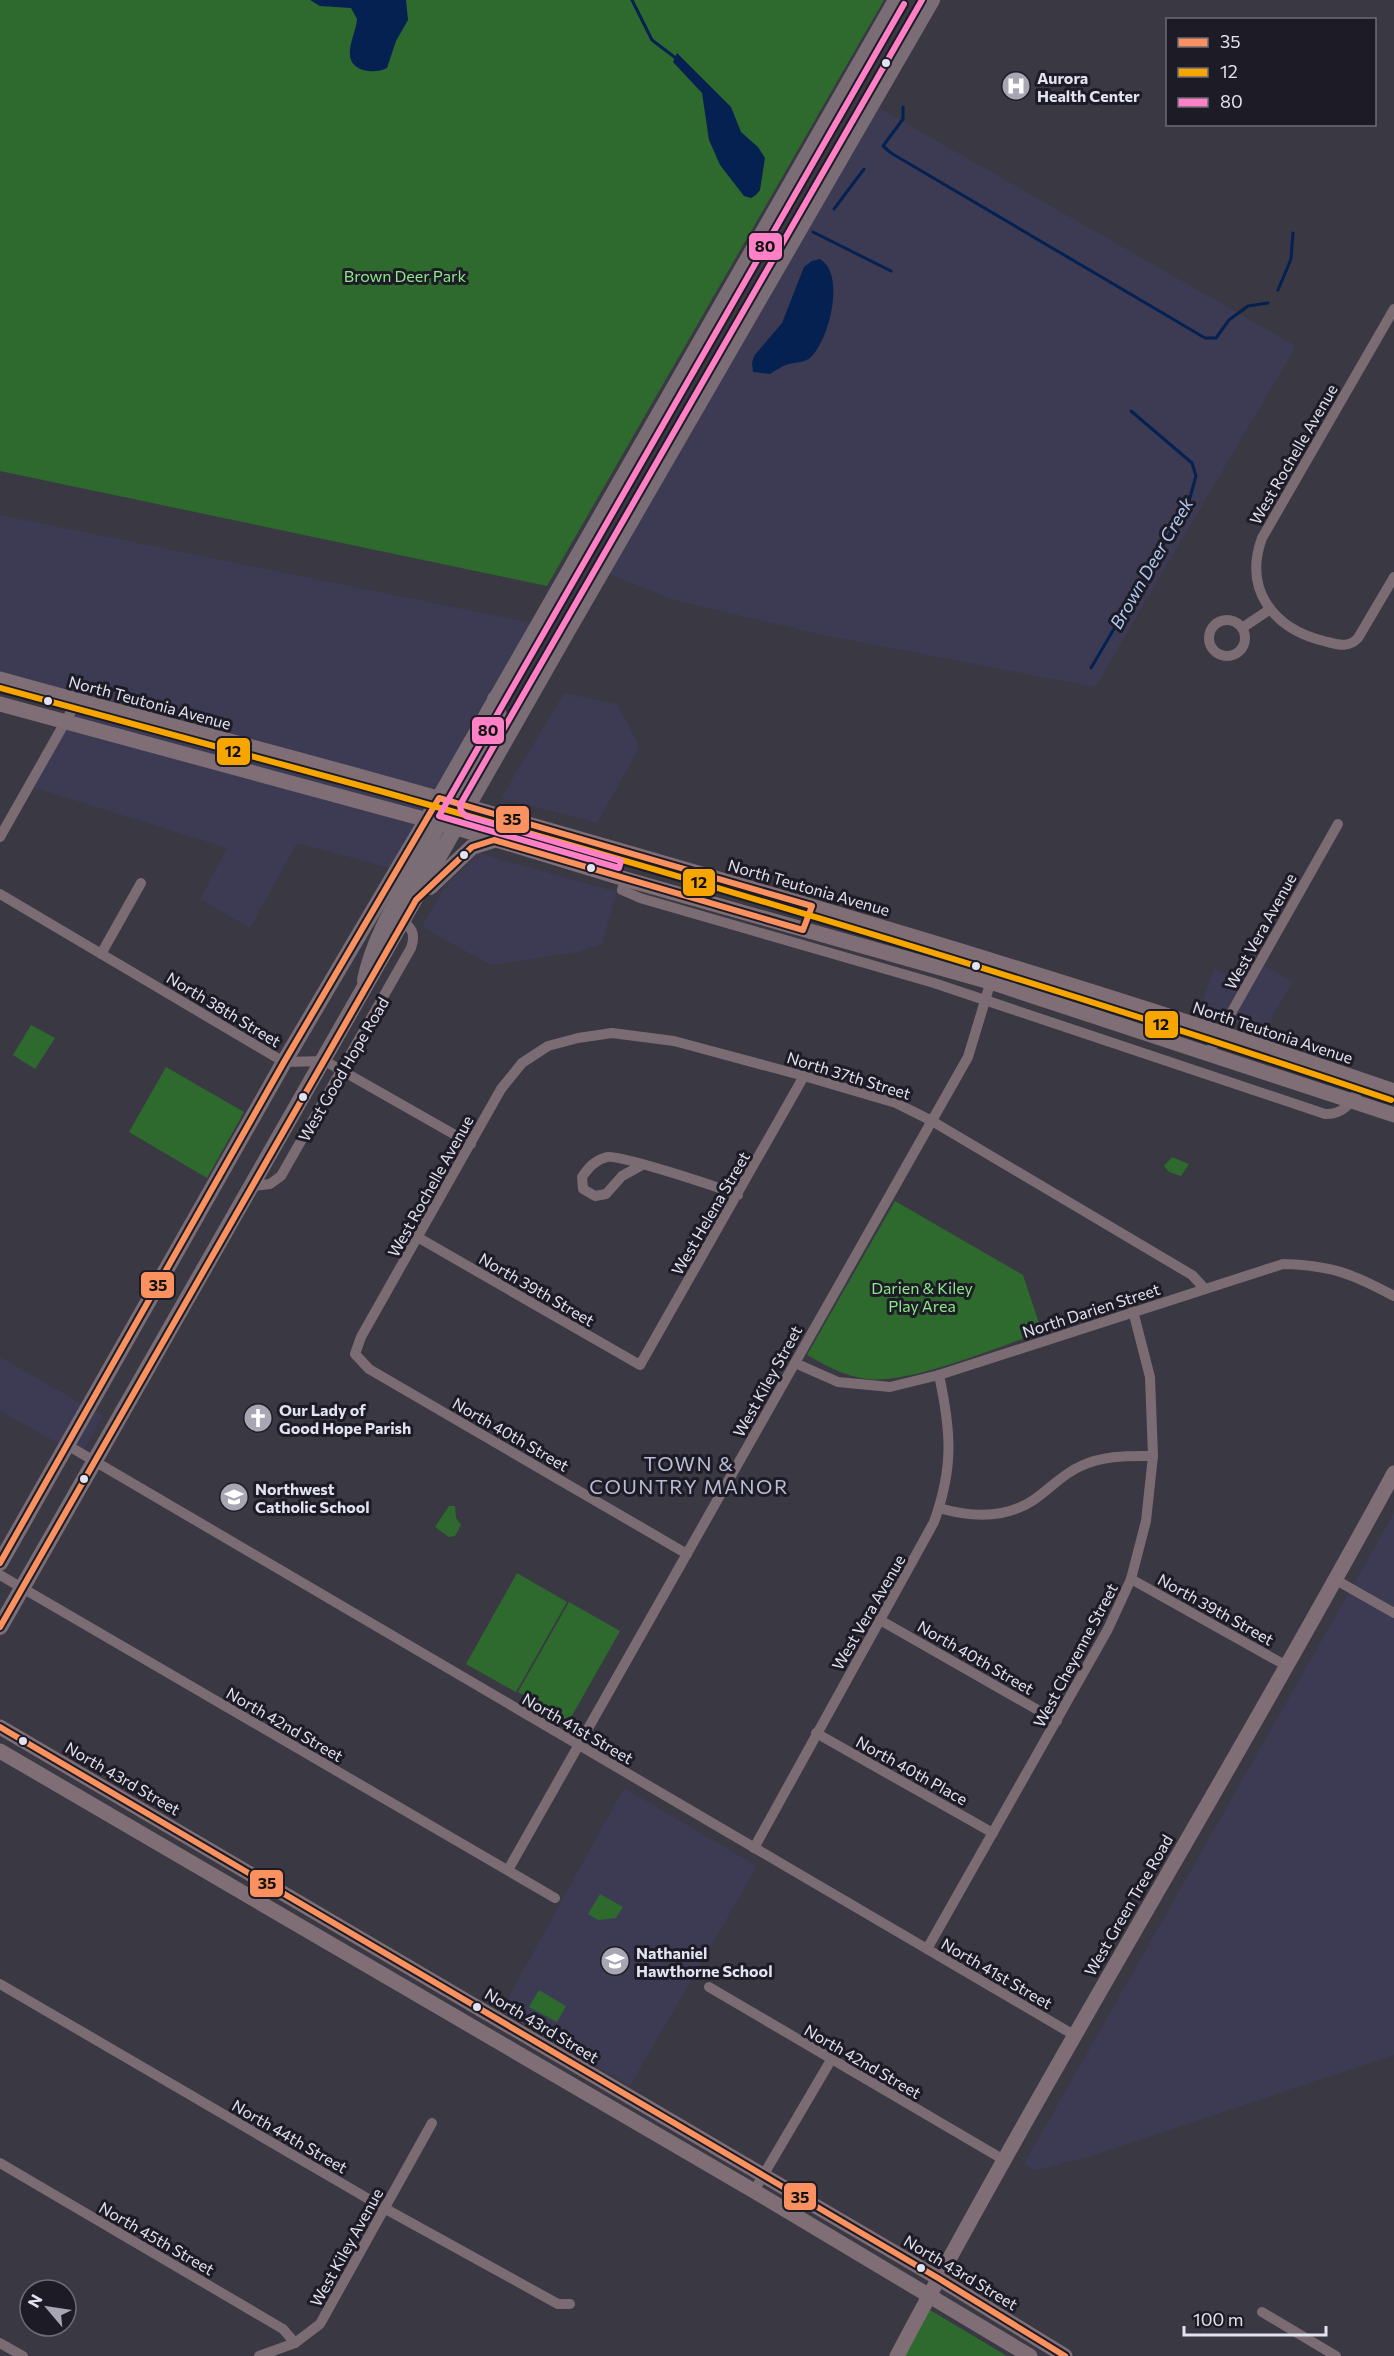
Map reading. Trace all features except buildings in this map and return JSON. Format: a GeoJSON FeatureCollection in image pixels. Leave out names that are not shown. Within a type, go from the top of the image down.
{"type":"FeatureCollection","features":[{"type":"Feature","properties":{"kind":"main road"},"geometry":{"type":"LineString","coordinates":[[0,1563],[284,1062],[381,913],[432,822],[441,811],[439,798],[896,0]]}},
{"type":"Feature","properties":{"kind":"main road"},"geometry":{"type":"LineString","coordinates":[[457,828],[463,806],[932,0]]}},
{"type":"Feature","properties":{"kind":"main road","name":"North Teutonia Avenue"},"geometry":{"type":"LineString","coordinates":[[0,679],[439,798],[997,961],[1394,1091]]}},
{"type":"Feature","properties":{"kind":"main road"},"geometry":{"type":"LineString","coordinates":[[463,806],[462,788],[500,720],[495,699]]}},
{"type":"Feature","properties":{"kind":"main road"},"geometry":{"type":"LineString","coordinates":[[0,704],[457,828],[624,885],[990,982],[1394,1115]]}},
{"type":"Feature","properties":{"kind":"main road","name":"West Good Hope Road"},"geometry":{"type":"LineString","coordinates":[[0,1627],[362,996],[408,927],[416,900],[457,828]]}},
{"type":"Feature","properties":{"kind":"main road"},"geometry":{"type":"LineString","coordinates":[[416,900],[472,848],[494,840]]}},
{"type":"Feature","properties":{"kind":"main road"},"geometry":{"type":"LineString","coordinates":[[362,996],[381,913]]}},
{"type":"Feature","properties":{"kind":"main road","name":"West Green Tree Road"},"geometry":{"type":"LineString","coordinates":[[897,2356],[928,2294],[1285,1665],[1336,1580],[1394,1473]]}},
{"type":"Feature","properties":{"kind":"main road","name":"North 43rd Street"},"geometry":{"type":"LineString","coordinates":[[0,1727],[938,2278],[1065,2356]]}},
{"type":"Feature","properties":{"kind":"main road"},"geometry":{"type":"LineString","coordinates":[[0,1751],[754,2191],[1030,2356]]}},
{"type":"Feature","properties":{"kind":"street","name":"West Rochelle Avenue"},"geometry":{"type":"LineString","coordinates":[[1269,610],[1257,578],[1257,550],[1394,309]]}},
{"type":"Feature","properties":{"kind":"street"},"geometry":{"type":"LineString","coordinates":[[1242,628],[1269,610],[1300,634],[1343,645],[1351,644],[1358,638],[1394,577]]}},
{"type":"Feature","properties":{"kind":"street"},"geometry":{"type":"LineString","coordinates":[[0,837],[77,701]]}},
{"type":"Feature","properties":{"kind":"street","name":"West Vera Avenue"},"geometry":{"type":"LineString","coordinates":[[1208,1054],[1338,824]]}},
{"type":"Feature","properties":{"kind":"street"},"geometry":{"type":"LineString","coordinates":[[101,954],[141,883]]}},
{"type":"Feature","properties":{"kind":"street"},"geometry":{"type":"LineString","coordinates":[[624,885],[640,898],[985,1000],[1325,1114],[1335,1114],[1352,1100],[1364,1081]]}},
{"type":"Feature","properties":{"kind":"street","name":"North 38th Street"},"geometry":{"type":"LineString","coordinates":[[0,894],[284,1062],[325,1060]]}},
{"type":"Feature","properties":{"kind":"street"},"geometry":{"type":"LineString","coordinates":[[381,913],[408,927]]}},
{"type":"Feature","properties":{"kind":"street","name":"West Good Hope Road"},"geometry":{"type":"LineString","coordinates":[[253,1186],[270,1184],[281,1176],[343,1071],[411,948],[408,927]]}},
{"type":"Feature","properties":{"kind":"street","name":"West Kiley Street"},"geometry":{"type":"LineString","coordinates":[[507,1870],[968,1057],[997,961]]}},
{"type":"Feature","properties":{"kind":"street","name":"North 37th Street"},"geometry":{"type":"LineString","coordinates":[[548,1046],[578,1038],[612,1033],[674,1041],[896,1102],[1192,1275],[1204,1288]]}},
{"type":"Feature","properties":{"kind":"street","name":"West Rochelle Avenue"},"geometry":{"type":"LineString","coordinates":[[355,1354],[361,1337],[419,1238],[501,1089],[522,1063],[548,1046]]}},
{"type":"Feature","properties":{"kind":"street"},"geometry":{"type":"LineString","coordinates":[[325,1060],[471,1144]]}},
{"type":"Feature","properties":{"kind":"street","name":"West Helena Street"},"geometry":{"type":"LineString","coordinates":[[640,1365],[804,1076]]}},
{"type":"Feature","properties":{"kind":"street"},"geometry":{"type":"LineString","coordinates":[[642,1165],[622,1176],[606,1194],[595,1196],[584,1189],[582,1177],[592,1164],[609,1156],[642,1165],[738,1195]]}},
{"type":"Feature","properties":{"kind":"street","name":"North 39th Street"},"geometry":{"type":"LineString","coordinates":[[419,1238],[640,1365]]}},
{"type":"Feature","properties":{"kind":"street","name":"North Darien Street"},"geometry":{"type":"LineString","coordinates":[[795,1363],[838,1382],[890,1387],[939,1375],[1283,1264],[1316,1265],[1353,1274],[1394,1296]]}},
{"type":"Feature","properties":{"kind":"street","name":"West Cheyenne Street"},"geometry":{"type":"LineString","coordinates":[[927,1949],[1108,1629],[1131,1579],[1146,1521],[1153,1456],[1150,1377],[1133,1311]]}},
{"type":"Feature","properties":{"kind":"street","name":"North 40th Street"},"geometry":{"type":"LineString","coordinates":[[355,1354],[369,1369],[687,1554]]}},
{"type":"Feature","properties":{"kind":"street","name":"West Vera Avenue"},"geometry":{"type":"LineString","coordinates":[[754,1848],[816,1733],[923,1546],[939,1508],[949,1462],[949,1421],[939,1375]]}},
{"type":"Feature","properties":{"kind":"street","name":"North 41st Street"},"geometry":{"type":"LineString","coordinates":[[67,1445],[1074,2035]]}},
{"type":"Feature","properties":{"kind":"street"},"geometry":{"type":"LineString","coordinates":[[939,1508],[980,1515],[1011,1511],[1032,1501],[1080,1466],[1111,1456],[1153,1456]]}},
{"type":"Feature","properties":{"kind":"street","name":"North 42nd Street"},"geometry":{"type":"LineString","coordinates":[[0,1575],[555,1898]]}},
{"type":"Feature","properties":{"kind":"street","name":"North 39th Street"},"geometry":{"type":"LineString","coordinates":[[1131,1579],[1285,1665]]}},
{"type":"Feature","properties":{"kind":"street"},"geometry":{"type":"LineString","coordinates":[[1336,1580],[1394,1613]]}},
{"type":"Feature","properties":{"kind":"street","name":"North 40th Street"},"geometry":{"type":"LineString","coordinates":[[880,1620],[1057,1721]]}},
{"type":"Feature","properties":{"kind":"street","name":"North 40th Place"},"geometry":{"type":"LineString","coordinates":[[816,1733],[993,1833]]}},
{"type":"Feature","properties":{"kind":"street","name":"North 44th Street"},"geometry":{"type":"LineString","coordinates":[[0,1984],[384,2208],[558,2304],[570,2304]]}},
{"type":"Feature","properties":{"kind":"street","name":"North 42nd Street"},"geometry":{"type":"LineString","coordinates":[[709,1987],[1004,2160]]}},
{"type":"Feature","properties":{"kind":"street"},"geometry":{"type":"LineString","coordinates":[[754,2191],[831,2060]]}},
{"type":"Feature","properties":{"kind":"street","name":"West Kiley Avenue"},"geometry":{"type":"LineString","coordinates":[[259,2356],[295,2343],[320,2325],[432,2123]]}},
{"type":"Feature","properties":{"kind":"street","name":"North 45th Street"},"geometry":{"type":"LineString","coordinates":[[0,2163],[283,2329],[295,2343]]}},
{"type":"Feature","properties":{"kind":"street"},"geometry":{"type":"LineString","coordinates":[[1262,2312],[1336,2356]]}},
{"type":"Feature","properties":{"kind":"street"},"geometry":{"type":"LineString","coordinates":[[0,2343],[23,2356]]}},
{"type":"Feature","properties":{"kind":"shaded area"},"geometry":{"type":"Polygon","coordinates":[[[872,104],[1296,346],[1095,687],[818,634],[671,599],[602,571],[872,104]]]}},
{"type":"Feature","properties":{"kind":"shaded area"},"geometry":{"type":"Polygon","coordinates":[[[0,515],[552,627],[412,874],[297,843],[250,928],[200,899],[227,848],[29,786],[70,712],[0,692],[0,515]]]}},
{"type":"Feature","properties":{"kind":"shaded area"},"geometry":{"type":"Polygon","coordinates":[[[564,693],[617,704],[640,747],[597,823],[501,798],[564,693]]]}},
{"type":"Feature","properties":{"kind":"shaded area"},"geometry":{"type":"Polygon","coordinates":[[[479,853],[617,892],[602,944],[578,952],[491,965],[427,930],[422,926],[444,888],[479,853]]]}},
{"type":"Feature","properties":{"kind":"shaded area"},"geometry":{"type":"Polygon","coordinates":[[[1254,959],[1292,982],[1265,1030],[1199,1012],[1214,968],[1240,981],[1254,959]]]}},
{"type":"Feature","properties":{"kind":"shaded area"},"geometry":{"type":"Polygon","coordinates":[[[0,1357],[103,1416],[80,1456],[0,1411],[0,1357]]]}},
{"type":"Feature","properties":{"kind":"shaded area"},"geometry":{"type":"Polygon","coordinates":[[[1394,1513],[1394,2055],[1088,2157],[1035,2170],[1024,2164],[1394,1513]]]}},
{"type":"Feature","properties":{"kind":"shaded area","name":"Nathaniel Hawthorne School"},"geometry":{"type":"Polygon","coordinates":[[[624,1788],[757,1866],[630,2086],[501,2011],[624,1788]]]}},
{"type":"Feature","properties":{"kind":"green space","name":"Brown Deer Park"},"geometry":{"type":"Polygon","coordinates":[[[0,0],[884,0],[547,586],[0,471],[0,0]]]}},
{"type":"Feature","properties":{"kind":"green space"},"geometry":{"type":"Polygon","coordinates":[[[31,1025],[55,1038],[35,1069],[13,1055],[31,1025]]]}},
{"type":"Feature","properties":{"kind":"green space"},"geometry":{"type":"Polygon","coordinates":[[[166,1067],[244,1112],[207,1178],[129,1132],[166,1067]]]}},
{"type":"Feature","properties":{"kind":"green space"},"geometry":{"type":"Polygon","coordinates":[[[1172,1157],[1189,1164],[1181,1176],[1169,1172],[1164,1166],[1172,1157]]]}},
{"type":"Feature","properties":{"kind":"green space","name":"Darien & Kiley Play Area"},"geometry":{"type":"Polygon","coordinates":[[[895,1201],[1023,1275],[1042,1332],[954,1363],[907,1376],[885,1379],[851,1376],[807,1355],[895,1201]]]}},
{"type":"Feature","properties":{"kind":"green space"},"geometry":{"type":"Polygon","coordinates":[[[449,1506],[455,1506],[456,1518],[461,1525],[455,1536],[449,1537],[435,1527],[449,1506]]]}},
{"type":"Feature","properties":{"kind":"green space"},"geometry":{"type":"Polygon","coordinates":[[[517,1573],[567,1602],[516,1692],[466,1664],[517,1573]]]}},
{"type":"Feature","properties":{"kind":"green space"},"geometry":{"type":"Polygon","coordinates":[[[569,1602],[620,1631],[569,1721],[518,1692],[569,1602]]]}},
{"type":"Feature","properties":{"kind":"green space"},"geometry":{"type":"Polygon","coordinates":[[[600,1894],[623,1907],[616,1918],[598,1920],[588,1914],[600,1894]]]}},
{"type":"Feature","properties":{"kind":"green space"},"geometry":{"type":"Polygon","coordinates":[[[539,1990],[566,2006],[557,2022],[529,2007],[539,1990]]]}},
{"type":"Feature","properties":{"kind":"green space"},"geometry":{"type":"Polygon","coordinates":[[[930,2310],[1007,2356],[905,2356],[930,2310]]]}},
{"type":"Feature","properties":{"kind":"water"},"geometry":{"type":"Polygon","coordinates":[[[310,0],[406,0],[408,20],[396,41],[387,68],[375,71],[363,70],[351,61],[350,48],[357,19],[351,8],[320,6],[310,0]]]}},
{"type":"Feature","properties":{"kind":"water"},"geometry":{"type":"Polygon","coordinates":[[[677,53],[731,107],[741,132],[758,147],[765,158],[760,190],[751,198],[744,196],[720,165],[709,140],[702,93],[673,62],[677,53]]]}},
{"type":"Feature","properties":{"kind":"water"},"geometry":{"type":"Polygon","coordinates":[[[820,259],[828,267],[833,292],[829,322],[818,348],[807,360],[784,366],[770,374],[753,372],[754,356],[782,323],[804,267],[820,259]]]}},
{"type":"Feature","properties":{"kind":"waterway","name":"Brown Deer Creek"},"geometry":{"type":"LineString","coordinates":[[632,0],[652,40],[677,59]]}},
{"type":"Feature","properties":{"kind":"waterway"},"geometry":{"type":"LineString","coordinates":[[903,107],[903,119],[883,146],[891,153],[1205,338],[1216,338],[1229,320],[1248,306],[1268,303]]}},
{"type":"Feature","properties":{"kind":"waterway"},"geometry":{"type":"LineString","coordinates":[[834,209],[864,169]]}},
{"type":"Feature","properties":{"kind":"waterway","name":"Brown Deer Creek"},"geometry":{"type":"LineString","coordinates":[[813,232],[891,271]]}},
{"type":"Feature","properties":{"kind":"waterway"},"geometry":{"type":"LineString","coordinates":[[1278,290],[1291,259],[1293,233]]}},
{"type":"Feature","properties":{"kind":"waterway","name":"Brown Deer Creek"},"geometry":{"type":"LineString","coordinates":[[1091,668],[1189,501],[1196,476],[1192,463],[1131,411]]}},
{"type":"Feature","properties":{"kind":"transit line","name":"80"},"geometry":{"type":"LineString","coordinates":[[904,4],[439,816],[619,868],[621,861],[466,816],[461,811],[460,805],[922,0]]}},
{"type":"Feature","properties":{"kind":"transit line","name":"12"},"geometry":{"type":"LineString","coordinates":[[0,688],[380,791],[634,863],[1140,1017],[1391,1100]]}},
{"type":"Feature","properties":{"kind":"transit line","name":"35"},"geometry":{"type":"LineString","coordinates":[[0,1563],[284,1062],[439,798],[812,906],[803,930],[494,840],[472,847],[416,900],[0,1627]]}},
{"type":"Feature","properties":{"kind":"transit line","name":"35"},"geometry":{"type":"LineString","coordinates":[[0,1727],[938,2278],[1065,2356]]}},
{"type":"Feature","properties":{"kind":"place","name":"Aurora Health Center"},"geometry":{"type":"Point","coordinates":[1016,86]}},
{"type":"Feature","properties":{"kind":"place","name":"Our Lady of Good Hope Parish"},"geometry":{"type":"Point","coordinates":[258,1418]}},
{"type":"Feature","properties":{"kind":"place","name":"Northwest Catholic School"},"geometry":{"type":"Point","coordinates":[234,1497]}},
{"type":"Feature","properties":{"kind":"place","name":"Nathaniel Hawthorne School"},"geometry":{"type":"Point","coordinates":[615,1961]}},
{"type":"Feature","properties":{"kind":"district","name":"TOWN & COUNTRY MANOR"},"geometry":{"type":"Point","coordinates":[689,1474]}}]}
